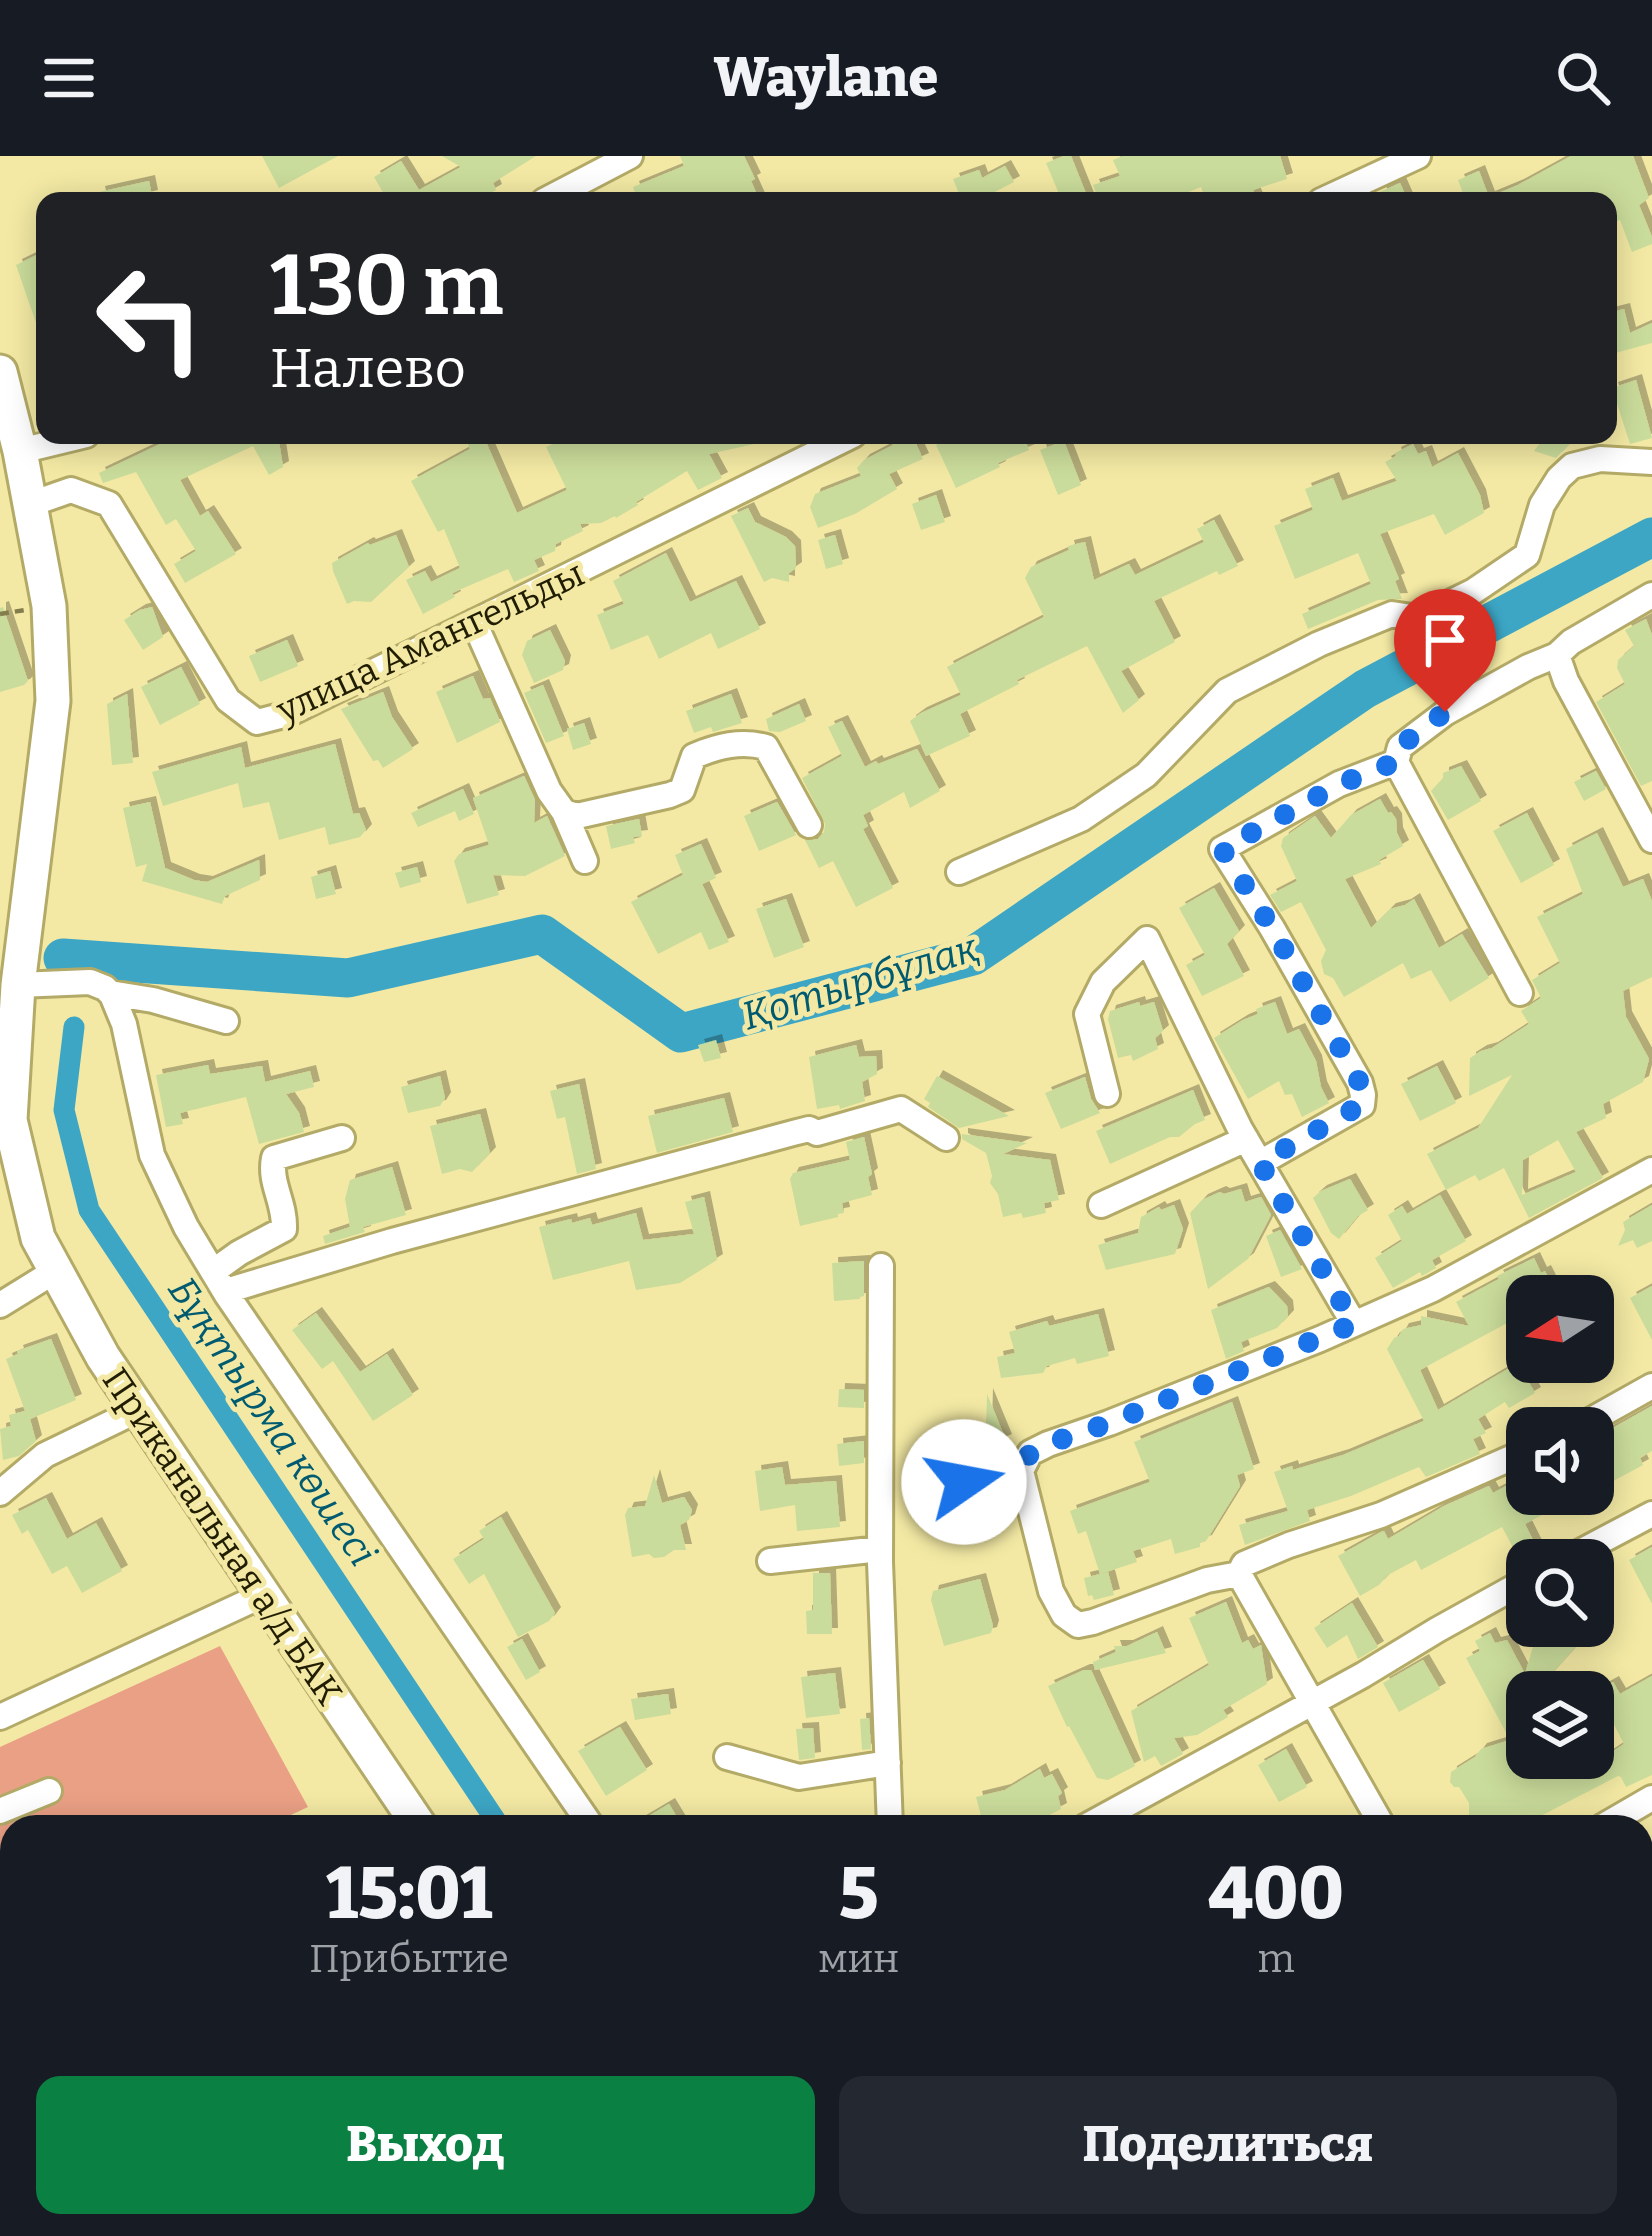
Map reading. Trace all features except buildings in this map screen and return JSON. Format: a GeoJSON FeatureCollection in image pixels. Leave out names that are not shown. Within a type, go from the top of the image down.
{"type":"FeatureCollection","features":[{"type":"Feature","properties":{"kind":"main road","name":"Приканальная а/д БАК"},"geometry":{"type":"LineString","coordinates":[[0,372],[49,606],[53,701],[5,1126],[38,1238],[103,1357],[412,1815]]}},
{"type":"Feature","properties":{"kind":"street"},"geometry":{"type":"LineString","coordinates":[[561,192],[630,156]]}},
{"type":"Feature","properties":{"kind":"street"},"geometry":{"type":"LineString","coordinates":[[1340,192],[1418,156]]}},
{"type":"Feature","properties":{"kind":"street"},"geometry":{"type":"LineString","coordinates":[[20,451],[49,444]]}},
{"type":"Feature","properties":{"kind":"street","name":"улица Амангельды"},"geometry":{"type":"LineString","coordinates":[[28,506],[70,490],[109,504],[228,700],[257,722],[289,714],[835,444]]}},
{"type":"Feature","properties":{"kind":"street"},"geometry":{"type":"LineString","coordinates":[[959,872],[1081,819],[1146,775],[1227,691],[1319,644],[1392,614],[1418,618],[1474,591],[1527,555],[1542,505],[1572,466],[1600,458],[1652,462]]}},
{"type":"Feature","properties":{"kind":"street"},"geometry":{"type":"LineString","coordinates":[[1520,993],[1396,762],[1400,746],[1445,712],[1558,655],[1571,642],[1652,595]]}},
{"type":"Feature","properties":{"kind":"street"},"geometry":{"type":"LineString","coordinates":[[474,622],[585,861]]}},
{"type":"Feature","properties":{"kind":"street"},"geometry":{"type":"LineString","coordinates":[[1558,655],[1566,681],[1652,840]]}},
{"type":"Feature","properties":{"kind":"street"},"geometry":{"type":"LineString","coordinates":[[564,812],[577,816],[670,795],[682,790],[694,756],[713,747],[749,742],[766,747],[809,825]]}},
{"type":"Feature","properties":{"kind":"street"},"geometry":{"type":"LineString","coordinates":[[1260,1163],[1361,1105],[1364,1095],[1272,928],[1222,849],[1340,784],[1396,762]]}},
{"type":"Feature","properties":{"kind":"street"},"geometry":{"type":"LineString","coordinates":[[1107,1094],[1087,1014],[1103,982],[1147,939],[1246,1138],[1354,1324]]}},
{"type":"Feature","properties":{"kind":"street"},"geometry":{"type":"LineString","coordinates":[[18,985],[90,982],[110,993],[226,1021]]}},
{"type":"Feature","properties":{"kind":"street"},"geometry":{"type":"LineString","coordinates":[[110,993],[124,1024],[152,1154],[186,1226],[227,1295],[584,1815]]}},
{"type":"Feature","properties":{"kind":"street"},"geometry":{"type":"LineString","coordinates":[[227,1295],[236,1288],[392,1241],[793,1133],[817,1133],[902,1109],[946,1138]]}},
{"type":"Feature","properties":{"kind":"street"},"geometry":{"type":"LineString","coordinates":[[214,1271],[284,1229],[285,1210],[271,1174],[274,1158],[342,1138]]}},
{"type":"Feature","properties":{"kind":"street"},"geometry":{"type":"LineString","coordinates":[[1101,1205],[1246,1138]]}},
{"type":"Feature","properties":{"kind":"street"},"geometry":{"type":"LineString","coordinates":[[1239,1574],[1207,1580],[1078,1625],[1064,1615],[1052,1591],[1021,1471],[1030,1453],[1432,1289],[1652,1170]]}},
{"type":"Feature","properties":{"kind":"street"},"geometry":{"type":"LineString","coordinates":[[881,1266],[880,1550],[890,1815]]}},
{"type":"Feature","properties":{"kind":"street"},"geometry":{"type":"LineString","coordinates":[[0,1304],[56,1270]]}},
{"type":"Feature","properties":{"kind":"street"},"geometry":{"type":"LineString","coordinates":[[1614,1407],[1652,1386]]}},
{"type":"Feature","properties":{"kind":"street"},"geometry":{"type":"LineString","coordinates":[[0,1493],[45,1455],[138,1410]]}},
{"type":"Feature","properties":{"kind":"street"},"geometry":{"type":"LineString","coordinates":[[1239,1574],[1244,1564],[1382,1515],[1506,1460]]}},
{"type":"Feature","properties":{"kind":"street"},"geometry":{"type":"LineString","coordinates":[[964,1482],[1021,1471]]}},
{"type":"Feature","properties":{"kind":"street"},"geometry":{"type":"LineString","coordinates":[[1605,1539],[1652,1514]]}},
{"type":"Feature","properties":{"kind":"street"},"geometry":{"type":"LineString","coordinates":[[770,1561],[880,1550]]}},
{"type":"Feature","properties":{"kind":"street"},"geometry":{"type":"LineString","coordinates":[[1239,1574],[1376,1815]]}},
{"type":"Feature","properties":{"kind":"street"},"geometry":{"type":"LineString","coordinates":[[1107,1815],[1506,1592]]}},
{"type":"Feature","properties":{"kind":"street"},"geometry":{"type":"LineString","coordinates":[[0,1717],[263,1595]]}},
{"type":"Feature","properties":{"kind":"street"},"geometry":{"type":"LineString","coordinates":[[727,1757],[799,1777],[888,1762]]}},
{"type":"Feature","properties":{"kind":"street"},"geometry":{"type":"LineString","coordinates":[[0,1811],[50,1791]]}},
{"type":"Feature","properties":{"kind":"street"},"geometry":{"type":"LineString","coordinates":[[1623,1815],[1652,1798]]}},
{"type":"Feature","properties":{"kind":"shaded area"},"geometry":{"type":"Polygon","coordinates":[[[220,1646],[308,1807],[291,1815],[0,1815],[0,1747],[220,1646]]]}},
{"type":"Feature","properties":{"kind":"waterway","name":"Қотырбұлақ"},"geometry":{"type":"LineString","coordinates":[[63,958],[348,978],[542,934],[681,1033],[973,956],[1365,689],[1652,537]]}},
{"type":"Feature","properties":{"kind":"waterway","name":"Бұқтырма көшесі"},"geometry":{"type":"LineString","coordinates":[[74,1027],[64,1110],[89,1210],[492,1815]]}},
{"type":"Feature","properties":{"kind":"route"},"geometry":{"type":"LineString","coordinates":[[964,1482],[1021,1471],[1030,1453],[1048,1444],[1354,1324],[1260,1163],[1361,1105],[1364,1095],[1272,928],[1222,849],[1340,784],[1396,762],[1400,746],[1445,712]]}}]}
